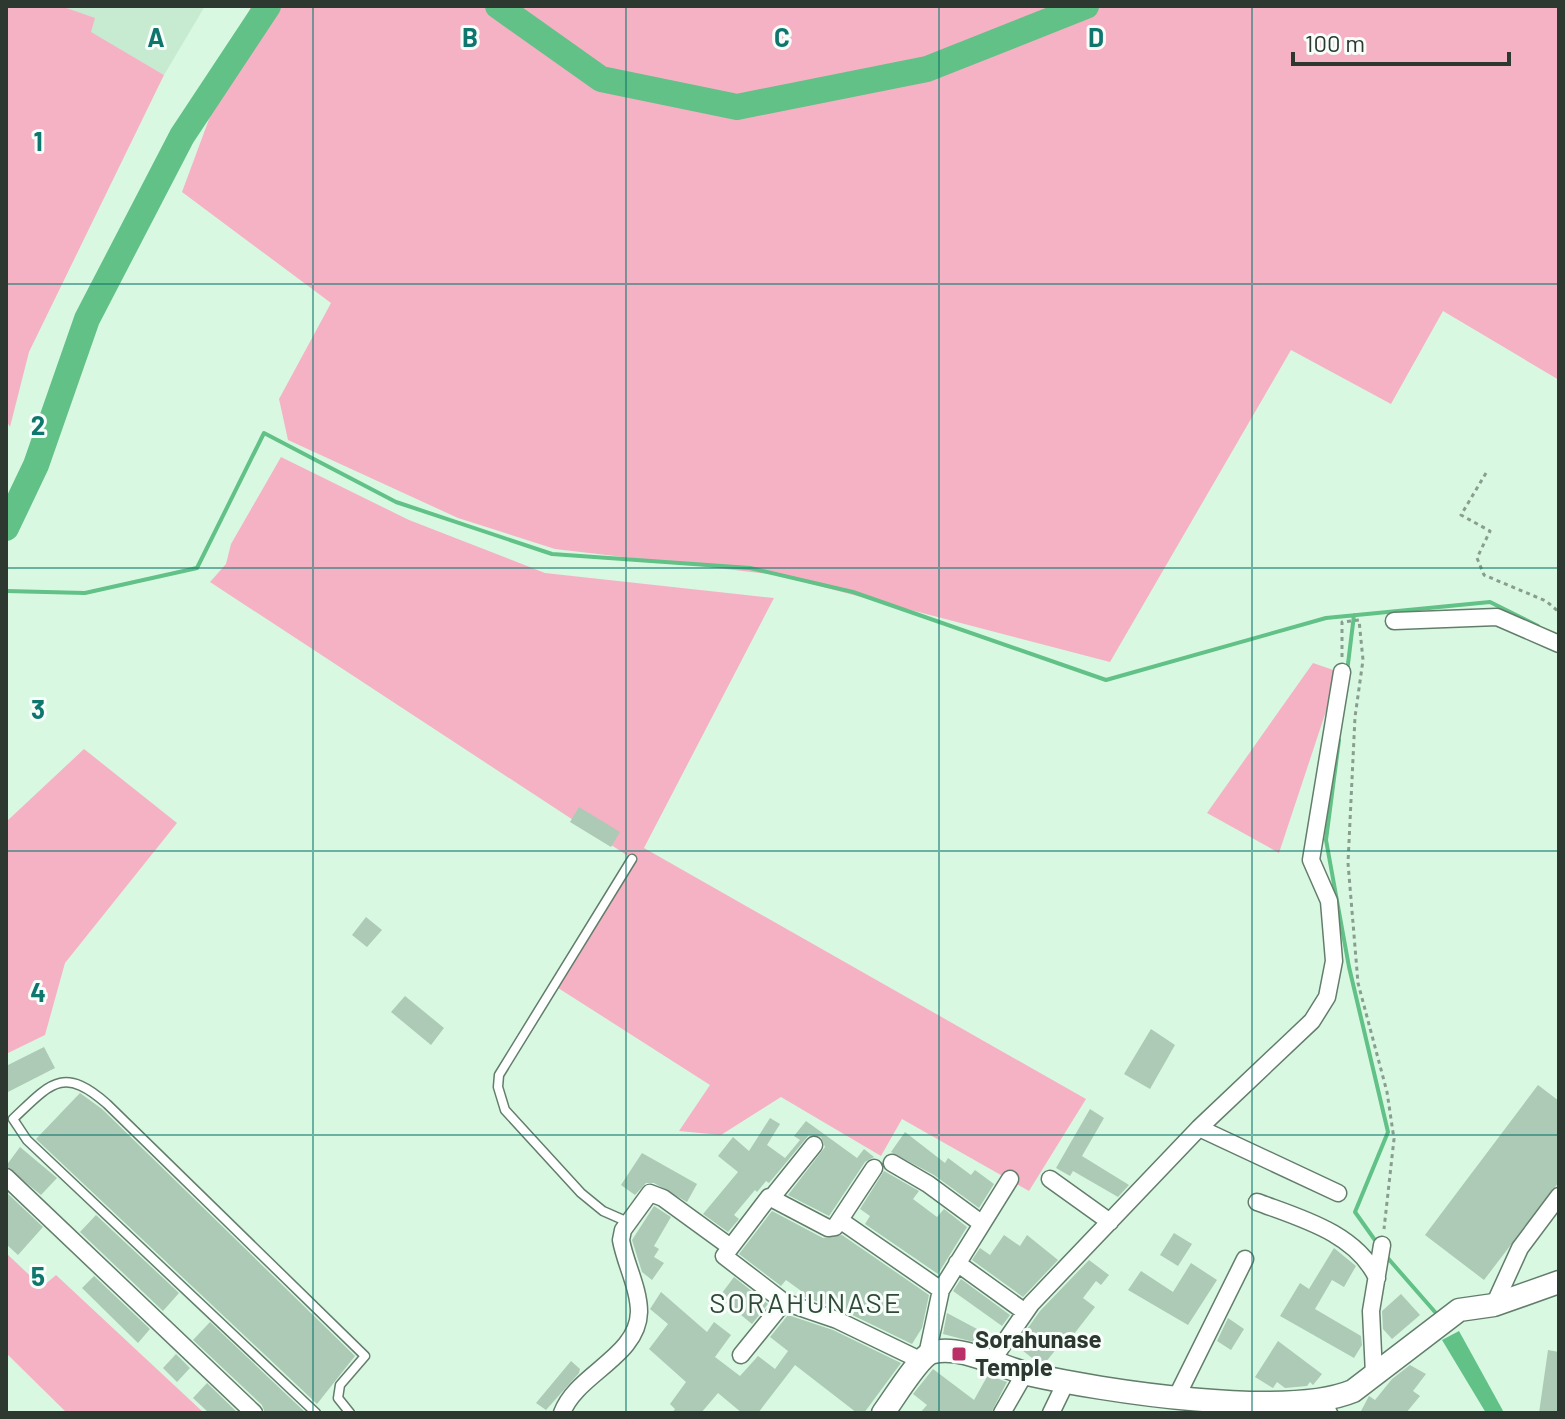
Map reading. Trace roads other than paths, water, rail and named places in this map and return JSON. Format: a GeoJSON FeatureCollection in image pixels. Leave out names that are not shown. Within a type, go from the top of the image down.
{"type":"FeatureCollection","features":[{"type":"Feature","properties":{"kind":"street"},"geometry":{"type":"LineString","coordinates":[[1394,621],[1497,617],[1559,644]]}},
{"type":"Feature","properties":{"kind":"street"},"geometry":{"type":"LineString","coordinates":[[991,1362],[1025,1312],[1199,1128],[1312,1021],[1324,1004],[1334,961],[1329,901],[1311,860],[1342,672]]}},
{"type":"Feature","properties":{"kind":"street"},"geometry":{"type":"LineString","coordinates":[[1199,1128],[1338,1193]]}},
{"type":"Feature","properties":{"kind":"street"},"geometry":{"type":"LineString","coordinates":[[814,1145],[773,1196],[764,1200],[724,1252],[728,1261],[784,1302],[837,1320],[924,1358]]}},
{"type":"Feature","properties":{"kind":"street"},"geometry":{"type":"LineString","coordinates":[[892,1163],[928,1184],[981,1223]]}},
{"type":"Feature","properties":{"kind":"street"},"geometry":{"type":"LineString","coordinates":[[773,1196],[832,1228],[874,1168]]}},
{"type":"Feature","properties":{"kind":"street"},"geometry":{"type":"LineString","coordinates":[[6,1177],[254,1413]]}},
{"type":"Feature","properties":{"kind":"street"},"geometry":{"type":"LineString","coordinates":[[883,1413],[924,1358],[941,1290],[1010,1179]]}},
{"type":"Feature","properties":{"kind":"street"},"geometry":{"type":"LineString","coordinates":[[1050,1179],[1110,1222]]}},
{"type":"Feature","properties":{"kind":"street"},"geometry":{"type":"LineString","coordinates":[[562,1413],[576,1387],[614,1356],[635,1328],[639,1313],[621,1240],[628,1222],[644,1199],[654,1192],[729,1246]]}},
{"type":"Feature","properties":{"kind":"street"},"geometry":{"type":"LineString","coordinates":[[1494,1305],[1520,1248],[1559,1196]]}},
{"type":"Feature","properties":{"kind":"street"},"geometry":{"type":"LineString","coordinates":[[1257,1202],[1338,1236],[1359,1253],[1377,1278]]}},
{"type":"Feature","properties":{"kind":"street"},"geometry":{"type":"LineString","coordinates":[[847,1225],[941,1290]]}},
{"type":"Feature","properties":{"kind":"street"},"geometry":{"type":"LineString","coordinates":[[1374,1374],[1371,1311],[1381,1251]]}},
{"type":"Feature","properties":{"kind":"street"},"geometry":{"type":"LineString","coordinates":[[1175,1400],[1245,1259]]}},
{"type":"Feature","properties":{"kind":"street"},"geometry":{"type":"LineString","coordinates":[[957,1263],[1025,1312]]}},
{"type":"Feature","properties":{"kind":"street"},"geometry":{"type":"LineString","coordinates":[[924,1358],[935,1352],[959,1354],[1025,1373],[1137,1396],[1319,1410],[1374,1374],[1459,1310],[1494,1305],[1559,1282]]}},
{"type":"Feature","properties":{"kind":"street"},"geometry":{"type":"LineString","coordinates":[[741,1355],[784,1302]]}},
{"type":"Feature","properties":{"kind":"street"},"geometry":{"type":"LineString","coordinates":[[1002,1413],[1025,1373]]}},
{"type":"Feature","properties":{"kind":"street"},"geometry":{"type":"LineString","coordinates":[[1051,1413],[1066,1382]]}},
{"type":"Feature","properties":{"kind":"lane"},"geometry":{"type":"LineString","coordinates":[[628,1222],[603,1211],[581,1193],[505,1110],[498,1087],[499,1075],[632,859]]}},
{"type":"Feature","properties":{"kind":"lane"},"geometry":{"type":"LineString","coordinates":[[316,1413],[27,1140],[13,1119],[41,1092],[68,1080],[81,1083],[101,1098],[365,1356],[340,1385],[338,1398],[350,1413]]}},
{"type":"Feature","properties":{"kind":"waterway"},"geometry":{"type":"LineString","coordinates":[[6,528],[36,465],[87,319],[182,136],[268,6]]}},
{"type":"Feature","properties":{"kind":"waterway"},"geometry":{"type":"LineString","coordinates":[[498,6],[601,79],[737,107],[927,69],[1086,6]]}},
{"type":"Feature","properties":{"kind":"waterway"},"geometry":{"type":"LineString","coordinates":[[6,591],[85,593],[197,568],[264,433],[396,502],[552,554],[750,568],[853,592],[1106,680],[1326,618],[1490,602],[1538,626]]}},
{"type":"Feature","properties":{"kind":"waterway"},"geometry":{"type":"LineString","coordinates":[[1347,672],[1354,615]]}},
{"type":"Feature","properties":{"kind":"waterway"},"geometry":{"type":"LineString","coordinates":[[1339,740],[1326,840],[1349,967],[1388,1132],[1355,1212],[1377,1243]]}},
{"type":"Feature","properties":{"kind":"waterway"},"geometry":{"type":"LineString","coordinates":[[1386,1256],[1435,1312]]}},
{"type":"Feature","properties":{"kind":"place","name":"Sorahunase Temple"},"geometry":{"type":"Point","coordinates":[959,1354]}},
{"type":"Feature","properties":{"kind":"district","name":"SORAHUNASE"},"geometry":{"type":"Point","coordinates":[806,1303]}}]}
